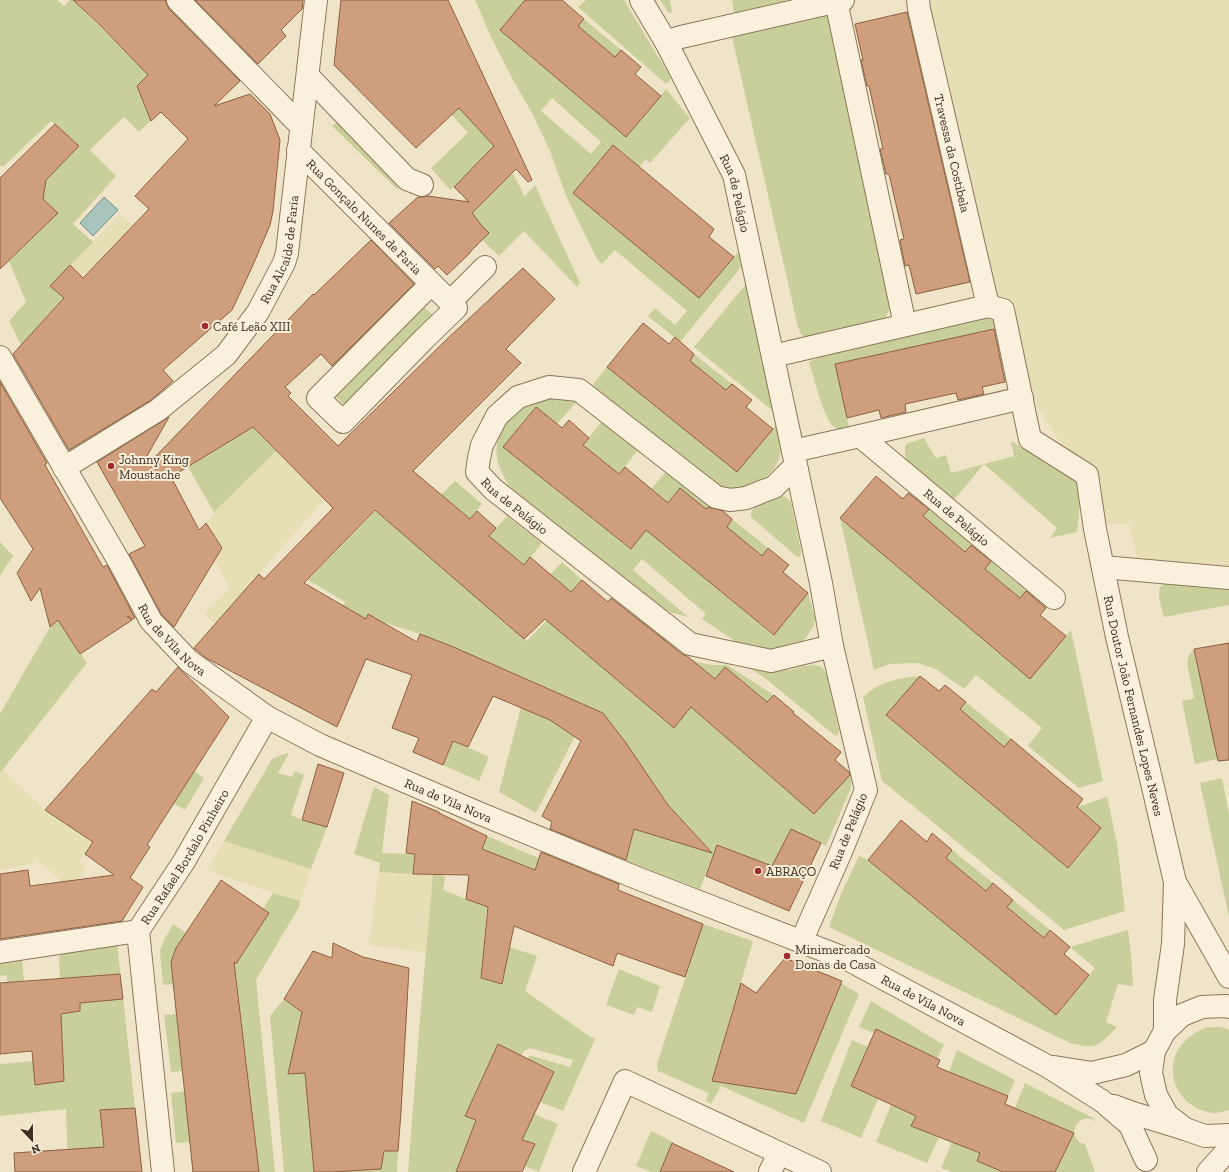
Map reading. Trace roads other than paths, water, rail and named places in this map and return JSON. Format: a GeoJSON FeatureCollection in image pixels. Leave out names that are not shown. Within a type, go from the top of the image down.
{"type":"FeatureCollection","features":[{"type":"Feature","properties":{"kind":"street"},"geometry":{"type":"LineString","coordinates":[[178,0],[301,126]]}},
{"type":"Feature","properties":{"kind":"street","name":"Rua Alcaide de Faria"},"geometry":{"type":"LineString","coordinates":[[64,468],[158,410],[215,365],[226,355],[258,312],[284,263],[287,253],[316,0]]}},
{"type":"Feature","properties":{"kind":"street","name":"Rua de Pelágio"},"geometry":{"type":"LineString","coordinates":[[641,0],[666,42],[734,176],[819,575],[832,646],[866,790],[840,854],[801,942]]}},
{"type":"Feature","properties":{"kind":"street","name":"Travessa da Costibela"},"geometry":{"type":"LineString","coordinates":[[918,0],[918,9],[995,308],[1022,398],[1030,439],[1087,475],[1095,529]]}},
{"type":"Feature","properties":{"kind":"street"},"geometry":{"type":"LineString","coordinates":[[666,42],[681,37],[839,1],[905,325]]}},
{"type":"Feature","properties":{"kind":"street"},"geometry":{"type":"LineString","coordinates":[[308,76],[407,179],[422,185]]}},
{"type":"Feature","properties":{"kind":"street","name":"Rua Gonçalo Nunes de Faria"},"geometry":{"type":"LineString","coordinates":[[298,150],[456,308],[343,422],[318,398],[431,284]]}},
{"type":"Feature","properties":{"kind":"street"},"geometry":{"type":"LineString","coordinates":[[450,302],[485,267]]}},
{"type":"Feature","properties":{"kind":"street"},"geometry":{"type":"LineString","coordinates":[[773,356],[905,325],[995,308]]}},
{"type":"Feature","properties":{"kind":"street","name":"Rua de Vila Nova"},"geometry":{"type":"LineString","coordinates":[[0,357],[120,562],[151,621],[189,661],[267,718],[320,745],[481,814],[637,878],[849,960],[1047,1066],[1102,1101],[1130,1125],[1145,1166]]}},
{"type":"Feature","properties":{"kind":"street","name":"Rua de Pelágio"},"geometry":{"type":"LineString","coordinates":[[832,646],[771,660],[690,644],[493,489],[477,472],[478,458],[482,445],[497,416],[518,397],[549,387],[579,390],[716,497],[730,500],[746,498],[774,487],[790,471],[795,461],[860,436],[1022,398]]}},
{"type":"Feature","properties":{"kind":"street","name":"Rua de Pelágio"},"geometry":{"type":"LineString","coordinates":[[860,436],[1054,598]]}},
{"type":"Feature","properties":{"kind":"street","name":"Rua Doutor João Fernandes Lopes Neves"},"geometry":{"type":"LineString","coordinates":[[1095,529],[1117,637],[1151,775],[1175,882],[1173,944],[1165,1000],[1165,1031]]}},
{"type":"Feature","properties":{"kind":"street"},"geometry":{"type":"LineString","coordinates":[[1103,567],[1229,578]]}},
{"type":"Feature","properties":{"kind":"street","name":"Rua Rafael Bordalo Pinheiro"},"geometry":{"type":"LineString","coordinates":[[164,1172],[138,931],[183,863],[267,718]]}},
{"type":"Feature","properties":{"kind":"street","name":"Rua Doutor João Fernandes Lopes Neves"},"geometry":{"type":"LineString","coordinates":[[1175,882],[1229,977]]}},
{"type":"Feature","properties":{"kind":"street"},"geometry":{"type":"LineString","coordinates":[[0,952],[138,931]]}},
{"type":"Feature","properties":{"kind":"street"},"geometry":{"type":"LineString","coordinates":[[1145,1166],[1151,1073],[1154,1051],[1165,1031],[1182,1015],[1202,1007],[1229,1007]]}},
{"type":"Feature","properties":{"kind":"street","name":"Rua de Vila Nova"},"geometry":{"type":"LineString","coordinates":[[1047,1066],[1092,1073],[1126,1065],[1154,1051]]}},
{"type":"Feature","properties":{"kind":"street"},"geometry":{"type":"LineString","coordinates":[[1151,1073],[1156,1095],[1167,1114],[1185,1129]]}},
{"type":"Feature","properties":{"kind":"street"},"geometry":{"type":"LineString","coordinates":[[584,1172],[625,1081],[774,1163],[820,1172]]}},
{"type":"Feature","properties":{"kind":"street","name":"Rua de Vila Nova"},"geometry":{"type":"LineString","coordinates":[[1102,1101],[1148,1118],[1205,1136],[1229,1135]]}},
{"type":"Feature","properties":{"kind":"street"},"geometry":{"type":"LineString","coordinates":[[1208,1172],[1229,1149]]}},
{"type":"Feature","properties":{"kind":"water"},"geometry":{"type":"Polygon","coordinates":[[[104,197],[118,210],[93,236],[80,223],[104,197]]]}},
{"type":"Feature","properties":{"kind":"place","name":"Café Leão XIII"},"geometry":{"type":"Point","coordinates":[205,326]}},
{"type":"Feature","properties":{"kind":"place","name":"Johnny King Moustache"},"geometry":{"type":"Point","coordinates":[111,466]}},
{"type":"Feature","properties":{"kind":"place","name":"ABRAÇO"},"geometry":{"type":"Point","coordinates":[758,871]}},
{"type":"Feature","properties":{"kind":"place","name":"Minimercado Donas de Casa"},"geometry":{"type":"Point","coordinates":[787,956]}}]}
